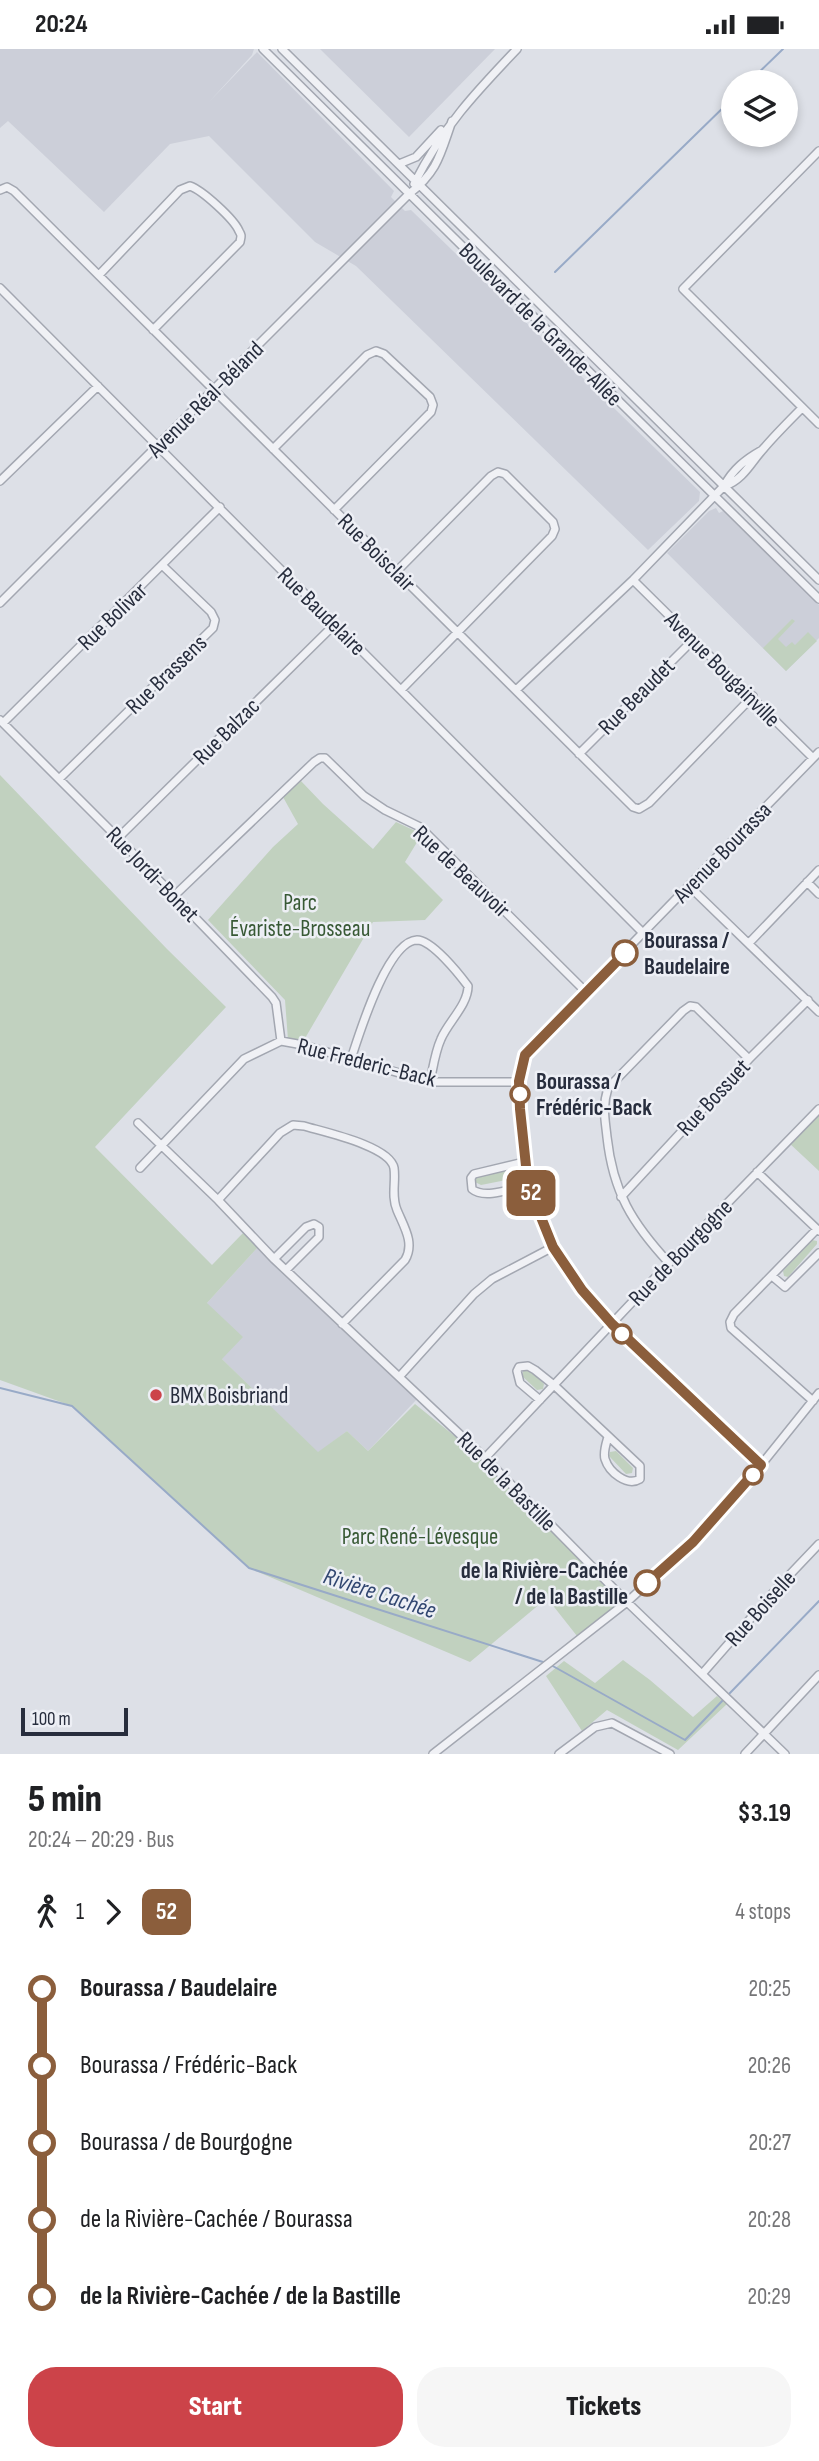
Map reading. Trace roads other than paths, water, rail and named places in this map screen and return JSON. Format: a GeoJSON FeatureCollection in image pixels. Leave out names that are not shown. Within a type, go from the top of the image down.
{"type":"FeatureCollection","features":[{"type":"Feature","properties":{"kind":"street","name":"Boulevard de la Grande-Allée"},"geometry":{"type":"LineString","coordinates":[[263,49],[819,599]]}},
{"type":"Feature","properties":{"kind":"street","name":"Boulevard de la Grande-Allée"},"geometry":{"type":"LineString","coordinates":[[282,49],[819,580]]}},
{"type":"Feature","properties":{"kind":"street"},"geometry":{"type":"LineString","coordinates":[[399,164],[416,157],[517,49]]}},
{"type":"Feature","properties":{"kind":"street","name":"Avenue Réal-Béland"},"geometry":{"type":"LineString","coordinates":[[0,603],[418,183],[428,177],[436,165],[452,121]]}},
{"type":"Feature","properties":{"kind":"street"},"geometry":{"type":"LineString","coordinates":[[819,151],[683,289],[819,424]]}},
{"type":"Feature","properties":{"kind":"street"},"geometry":{"type":"LineString","coordinates":[[99,275],[180,190],[190,186],[197,188],[224,213],[238,228],[241,234],[240,242],[153,330]]}},
{"type":"Feature","properties":{"kind":"street","name":"Rue Boisclair"},"geometry":{"type":"LineString","coordinates":[[0,190],[7,187],[14,191],[633,807],[639,809],[649,803],[753,696]]}},
{"type":"Feature","properties":{"kind":"street","name":"Rue Baudelaire"},"geometry":{"type":"LineString","coordinates":[[0,288],[644,934]]}},
{"type":"Feature","properties":{"kind":"street"},"geometry":{"type":"LineString","coordinates":[[273,449],[367,355],[376,351],[384,354],[430,397],[433,405],[431,412],[334,510]]}},
{"type":"Feature","properties":{"kind":"street"},"geometry":{"type":"LineString","coordinates":[[0,481],[98,386]]}},
{"type":"Feature","properties":{"kind":"street"},"geometry":{"type":"LineString","coordinates":[[516,690],[633,580],[724,486],[732,473],[746,459],[762,450],[802,408]]}},
{"type":"Feature","properties":{"kind":"street"},"geometry":{"type":"LineString","coordinates":[[397,572],[498,472],[505,474],[526,493],[553,522],[555,530],[552,536],[401,690]]}},
{"type":"Feature","properties":{"kind":"street","name":"Rue Bolivar"},"geometry":{"type":"LineString","coordinates":[[1,722],[163,566],[220,507]]}},
{"type":"Feature","properties":{"kind":"street","name":"Rue Brassens"},"geometry":{"type":"LineString","coordinates":[[60,779],[213,628],[215,620],[211,612],[163,566]]}},
{"type":"Feature","properties":{"kind":"street","name":"Avenue Bougainville"},"geometry":{"type":"LineString","coordinates":[[633,580],[816,755]]}},
{"type":"Feature","properties":{"kind":"street","name":"Rue Balzac"},"geometry":{"type":"LineString","coordinates":[[118,838],[335,624]]}},
{"type":"Feature","properties":{"kind":"street","name":"Rue Beaudet"},"geometry":{"type":"LineString","coordinates":[[579,754],[694,639]]}},
{"type":"Feature","properties":{"kind":"street","name":"Rue Jordi-Bonet"},"geometry":{"type":"LineString","coordinates":[[1,722],[272,997],[276,1003],[281,1041]]}},
{"type":"Feature","properties":{"kind":"street","name":"Avenue Bourassa"},"geometry":{"type":"LineString","coordinates":[[761,1465],[612,1324],[582,1290],[553,1247],[528,1185],[519,1081],[525,1055],[816,755]]}},
{"type":"Feature","properties":{"kind":"street","name":"Rue de Beauvoir"},"geometry":{"type":"LineString","coordinates":[[174,896],[314,762],[325,758],[364,796],[420,827],[587,993]]}},
{"type":"Feature","properties":{"kind":"street"},"geometry":{"type":"LineString","coordinates":[[750,943],[819,870]]}},
{"type":"Feature","properties":{"kind":"street"},"geometry":{"type":"LineString","coordinates":[[807,882],[819,894]]}},
{"type":"Feature","properties":{"kind":"street"},"geometry":{"type":"LineString","coordinates":[[689,886],[819,1012]]}},
{"type":"Feature","properties":{"kind":"street"},"geometry":{"type":"LineString","coordinates":[[351,1059],[383,973],[405,944],[416,940],[428,943],[468,986],[465,1000],[452,1017],[440,1041],[430,1082]]}},
{"type":"Feature","properties":{"kind":"street","name":"Rue Bossuet"},"geometry":{"type":"LineString","coordinates":[[621,1197],[807,1000]]}},
{"type":"Feature","properties":{"kind":"street"},"geometry":{"type":"LineString","coordinates":[[670,1263],[646,1238],[621,1197],[607,1139],[603,1104],[608,1088],[682,1011],[690,1006],[696,1007],[749,1059]]}},
{"type":"Feature","properties":{"kind":"street","name":"Rue Frederic-Back"},"geometry":{"type":"LineString","coordinates":[[140,1168],[244,1059],[281,1041],[430,1082],[519,1081]]}},
{"type":"Feature","properties":{"kind":"street","name":"Rue de Bourgogne"},"geometry":{"type":"LineString","coordinates":[[485,1458],[819,1109]]}},
{"type":"Feature","properties":{"kind":"street","name":"Rue de la Bastille"},"geometry":{"type":"LineString","coordinates":[[138,1123],[218,1200],[274,1259],[400,1375],[627,1602],[785,1754]]}},
{"type":"Feature","properties":{"kind":"street"},"geometry":{"type":"LineString","coordinates":[[218,1200],[280,1133],[293,1125],[364,1145],[389,1157],[394,1168],[392,1188],[395,1206],[410,1238],[409,1253],[405,1261],[342,1324]]}},
{"type":"Feature","properties":{"kind":"street"},"geometry":{"type":"LineString","coordinates":[[524,1162],[474,1174],[471,1178],[472,1189],[486,1194],[528,1185]]}},
{"type":"Feature","properties":{"kind":"street"},"geometry":{"type":"LineString","coordinates":[[757,1173],[818,1230],[734,1314],[730,1322],[732,1328],[813,1401]]}},
{"type":"Feature","properties":{"kind":"street"},"geometry":{"type":"LineString","coordinates":[[274,1259],[306,1227],[314,1224],[319,1227],[319,1237],[286,1270]]}},
{"type":"Feature","properties":{"kind":"street"},"geometry":{"type":"LineString","coordinates":[[400,1375],[474,1294],[492,1279],[553,1247]]}},
{"type":"Feature","properties":{"kind":"street"},"geometry":{"type":"LineString","coordinates":[[772,1276],[785,1287],[819,1253]]}},
{"type":"Feature","properties":{"kind":"street"},"geometry":{"type":"LineString","coordinates":[[540,1400],[520,1383],[517,1371],[519,1367],[528,1366],[555,1385],[640,1466],[640,1479],[636,1482],[628,1482],[618,1476],[605,1461],[604,1450],[608,1437]]}},
{"type":"Feature","properties":{"kind":"street"},"geometry":{"type":"LineString","coordinates":[[433,1754],[627,1602],[693,1542],[761,1465],[819,1393]]}},
{"type":"Feature","properties":{"kind":"street","name":"Rue Boiselle"},"geometry":{"type":"LineString","coordinates":[[702,1674],[819,1544]]}},
{"type":"Feature","properties":{"kind":"street"},"geometry":{"type":"LineString","coordinates":[[745,1754],[819,1675]]}},
{"type":"Feature","properties":{"kind":"street"},"geometry":{"type":"LineString","coordinates":[[559,1754],[595,1727],[612,1723],[670,1754]]}},
{"type":"Feature","properties":{"kind":"waterway"},"geometry":{"type":"LineString","coordinates":[[761,70],[783,49]]}},
{"type":"Feature","properties":{"kind":"waterway"},"geometry":{"type":"LineString","coordinates":[[555,272],[721,110]]}},
{"type":"Feature","properties":{"kind":"waterway","name":"Rivière Cachée"},"geometry":{"type":"LineString","coordinates":[[0,1388],[72,1406],[249,1568],[546,1663]]}},
{"type":"Feature","properties":{"kind":"waterway","name":"Rivière Cachée"},"geometry":{"type":"LineString","coordinates":[[729,1694],[819,1601]]}},
{"type":"Feature","properties":{"kind":"waterway","name":"Rivière Cachée"},"geometry":{"type":"LineString","coordinates":[[551,1665],[685,1740],[725,1698]]}},
{"type":"Feature","properties":{"kind":"place","name":"Bourassa / Baudelaire"},"geometry":{"type":"Point","coordinates":[625,953]}},
{"type":"Feature","properties":{"kind":"place","name":"Bourassa / Frédéric-Back"},"geometry":{"type":"Point","coordinates":[520,1094]}},
{"type":"Feature","properties":{"kind":"place","name":"BMX Boisbriand"},"geometry":{"type":"Point","coordinates":[156,1395]}},
{"type":"Feature","properties":{"kind":"place","name":"de la Rivière-Cachée / de la Bastille"},"geometry":{"type":"Point","coordinates":[647,1583]}},
{"type":"Feature","properties":{"kind":"park label","name":"Parc Évariste-Brosseau"},"geometry":{"type":"Point","coordinates":[300,915]}},
{"type":"Feature","properties":{"kind":"park label","name":"Parc René-Lévesque"},"geometry":{"type":"Point","coordinates":[420,1536]}}]}
